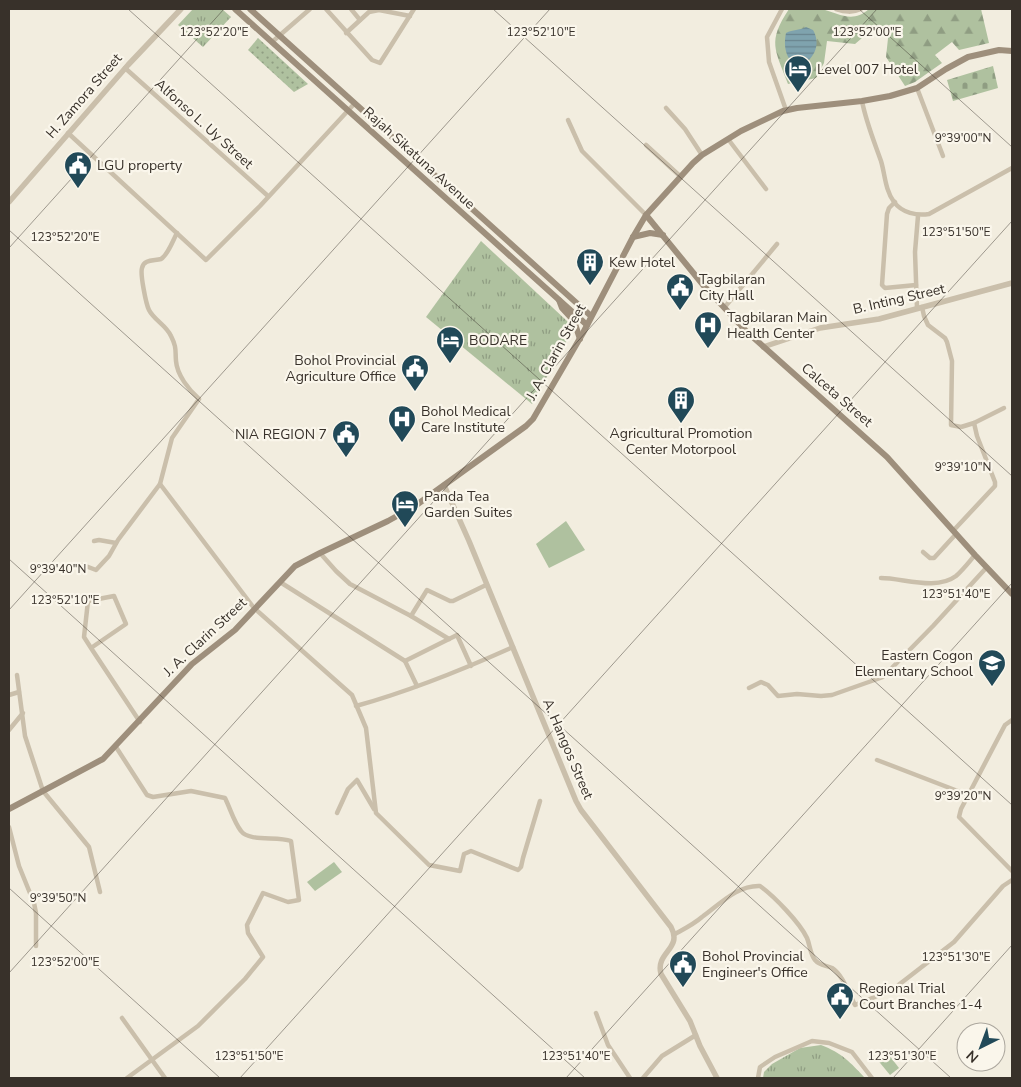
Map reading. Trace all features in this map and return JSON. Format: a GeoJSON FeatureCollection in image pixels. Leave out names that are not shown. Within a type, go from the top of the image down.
{"type":"FeatureCollection","features":[{"type":"Feature","properties":{"kind":"main road","name":"Rajah Sikatuna Avenue"},"geometry":{"type":"LineString","coordinates":[[235,9],[587,325]]}},
{"type":"Feature","properties":{"kind":"main road"},"geometry":{"type":"LineString","coordinates":[[250,9],[591,316]]}},
{"type":"Feature","properties":{"kind":"main road","name":"J. A. Clarin Street"},"geometry":{"type":"LineString","coordinates":[[9,809],[104,759],[192,664],[235,630],[295,566],[415,506],[512,438],[533,419],[580,339],[646,215],[702,155],[759,121],[786,110],[890,96],[917,88],[968,57],[999,50],[1012,51]]}},
{"type":"Feature","properties":{"kind":"main road"},"geometry":{"type":"LineString","coordinates":[[338,102],[345,94]]}},
{"type":"Feature","properties":{"kind":"main road","name":"Calceta Street"},"geometry":{"type":"LineString","coordinates":[[646,215],[724,308],[763,347],[887,457],[1012,594]]}},
{"type":"Feature","properties":{"kind":"main road"},"geometry":{"type":"LineString","coordinates":[[489,237],[495,230]]}},
{"type":"Feature","properties":{"kind":"main road"},"geometry":{"type":"LineString","coordinates":[[633,237],[650,233],[663,235]]}},
{"type":"Feature","properties":{"kind":"main road"},"geometry":{"type":"LineString","coordinates":[[558,299],[562,308],[574,321],[580,339]]}},
{"type":"Feature","properties":{"kind":"street","name":"H. Zamora Street"},"geometry":{"type":"LineString","coordinates":[[9,202],[125,68],[182,9]]}},
{"type":"Feature","properties":{"kind":"street"},"geometry":{"type":"LineString","coordinates":[[272,42],[310,9]]}},
{"type":"Feature","properties":{"kind":"street"},"geometry":{"type":"LineString","coordinates":[[326,9],[372,60],[380,63],[414,9]]}},
{"type":"Feature","properties":{"kind":"street"},"geometry":{"type":"LineString","coordinates":[[351,9],[360,20]]}},
{"type":"Feature","properties":{"kind":"street"},"geometry":{"type":"LineString","coordinates":[[782,9],[767,37],[769,62],[786,110]]}},
{"type":"Feature","properties":{"kind":"street"},"geometry":{"type":"LineString","coordinates":[[836,9],[844,12],[853,12],[861,9]]}},
{"type":"Feature","properties":{"kind":"street"},"geometry":{"type":"LineString","coordinates":[[346,33],[369,12],[379,10],[410,16]]}},
{"type":"Feature","properties":{"kind":"street","name":"Alfonso L. Uy Street"},"geometry":{"type":"LineString","coordinates":[[125,68],[268,196]]}},
{"type":"Feature","properties":{"kind":"street"},"geometry":{"type":"LineString","coordinates":[[917,88],[943,156]]}},
{"type":"Feature","properties":{"kind":"street"},"geometry":{"type":"LineString","coordinates":[[862,101],[871,137],[887,185],[894,202],[904,210],[918,216],[929,214],[1012,168]]}},
{"type":"Feature","properties":{"kind":"street"},"geometry":{"type":"LineString","coordinates":[[68,133],[206,260],[355,103]]}},
{"type":"Feature","properties":{"kind":"street"},"geometry":{"type":"LineString","coordinates":[[666,108],[685,129],[702,155]]}},
{"type":"Feature","properties":{"kind":"street"},"geometry":{"type":"LineString","coordinates":[[568,120],[582,151],[646,215]]}},
{"type":"Feature","properties":{"kind":"street"},"geometry":{"type":"LineString","coordinates":[[728,139],[766,189]]}},
{"type":"Feature","properties":{"kind":"street"},"geometry":{"type":"LineString","coordinates":[[646,145],[680,177]]}},
{"type":"Feature","properties":{"kind":"street"},"geometry":{"type":"LineString","coordinates":[[894,202],[887,214],[882,285],[885,288],[916,285]]}},
{"type":"Feature","properties":{"kind":"street"},"geometry":{"type":"LineString","coordinates":[[918,216],[915,252],[916,285],[920,308],[928,325],[947,342],[952,361],[951,425],[961,427],[974,423],[1004,408]]}},
{"type":"Feature","properties":{"kind":"street"},"geometry":{"type":"LineString","coordinates":[[83,565],[96,570],[109,556],[116,543],[160,484],[172,438],[199,399],[192,393],[189,386],[180,376],[175,345],[170,333],[149,309],[142,282],[141,269],[144,264],[164,256],[177,233]]}},
{"type":"Feature","properties":{"kind":"street"},"geometry":{"type":"LineString","coordinates":[[724,308],[778,244]]}},
{"type":"Feature","properties":{"kind":"street","name":"B. Inting Street"},"geometry":{"type":"LineString","coordinates":[[763,347],[820,328],[879,319],[1012,283]]}},
{"type":"Feature","properties":{"kind":"street"},"geometry":{"type":"LineString","coordinates":[[924,552],[930,558],[934,558],[995,486],[994,475],[977,436],[974,423]]}},
{"type":"Feature","properties":{"kind":"street"},"geometry":{"type":"LineString","coordinates":[[160,484],[254,608],[352,695],[366,728],[376,813]]}},
{"type":"Feature","properties":{"kind":"street","name":"A. Hangos Street"},"geometry":{"type":"LineString","coordinates":[[444,486],[469,541],[562,769],[581,810],[666,919],[675,934]]}},
{"type":"Feature","properties":{"kind":"street"},"geometry":{"type":"LineString","coordinates":[[94,541],[116,543]]}},
{"type":"Feature","properties":{"kind":"street"},"geometry":{"type":"LineString","coordinates":[[320,553],[336,572],[350,584],[411,616],[449,639]]}},
{"type":"Feature","properties":{"kind":"street"},"geometry":{"type":"LineString","coordinates":[[881,578],[924,583],[938,582],[957,575],[975,555]]}},
{"type":"Feature","properties":{"kind":"street"},"geometry":{"type":"LineString","coordinates":[[749,688],[761,682],[768,685],[778,696],[797,694],[821,696],[843,691],[883,677],[987,567]]}},
{"type":"Feature","properties":{"kind":"street"},"geometry":{"type":"LineString","coordinates":[[280,582],[406,661],[417,686]]}},
{"type":"Feature","properties":{"kind":"street"},"geometry":{"type":"LineString","coordinates":[[411,616],[426,590],[453,601],[486,585]]}},
{"type":"Feature","properties":{"kind":"street"},"geometry":{"type":"LineString","coordinates":[[91,648],[126,624],[114,596],[88,600],[84,637],[91,648],[140,722]]}},
{"type":"Feature","properties":{"kind":"street"},"geometry":{"type":"LineString","coordinates":[[406,661],[457,635],[472,666]]}},
{"type":"Feature","properties":{"kind":"street"},"geometry":{"type":"LineString","coordinates":[[356,706],[472,666],[513,648]]}},
{"type":"Feature","properties":{"kind":"street"},"geometry":{"type":"LineString","coordinates":[[17,675],[23,713],[24,736],[43,791],[89,847],[100,892]]}},
{"type":"Feature","properties":{"kind":"street"},"geometry":{"type":"LineString","coordinates":[[9,695],[19,692]]}},
{"type":"Feature","properties":{"kind":"street"},"geometry":{"type":"LineString","coordinates":[[9,730],[23,713]]}},
{"type":"Feature","properties":{"kind":"street"},"geometry":{"type":"LineString","coordinates":[[1012,720],[1005,725],[968,794],[959,817],[1012,871]]}},
{"type":"Feature","properties":{"kind":"street"},"geometry":{"type":"LineString","coordinates":[[116,747],[147,795],[153,797],[191,791],[225,798],[241,832],[248,837],[284,838],[291,841],[299,900],[288,902],[263,893],[247,924],[248,933],[263,957],[251,972],[198,1026],[127,1078]]}},
{"type":"Feature","properties":{"kind":"street"},"geometry":{"type":"LineString","coordinates":[[877,760],[968,794]]}},
{"type":"Feature","properties":{"kind":"street"},"geometry":{"type":"LineString","coordinates":[[337,812],[348,789],[357,780],[376,813],[429,865],[460,871],[464,854],[471,851],[518,870],[540,801]]}},
{"type":"Feature","properties":{"kind":"street"},"geometry":{"type":"LineString","coordinates":[[9,827],[19,866],[34,903],[36,913],[36,946]]}},
{"type":"Feature","properties":{"kind":"street"},"geometry":{"type":"LineString","coordinates":[[717,1078],[686,1015],[666,984],[659,966],[661,959],[673,945],[675,934],[700,919],[729,896],[747,887],[760,886],[779,903],[802,930],[815,960],[838,974],[854,1005],[892,990],[954,942],[1003,886],[1012,880]]}},
{"type":"Feature","properties":{"kind":"street"},"geometry":{"type":"LineString","coordinates":[[596,1013],[608,1045],[630,1078]]}},
{"type":"Feature","properties":{"kind":"street"},"geometry":{"type":"LineString","coordinates":[[122,1018],[165,1078]]}},
{"type":"Feature","properties":{"kind":"street"},"geometry":{"type":"LineString","coordinates":[[643,1078],[662,1056],[696,1035]]}},
{"type":"Feature","properties":{"kind":"street"},"geometry":{"type":"LineString","coordinates":[[758,1078],[760,1067],[775,1057],[812,1041],[829,1043],[852,1052],[872,1078]]}},
{"type":"Feature","properties":{"kind":"green space"},"geometry":{"type":"Polygon","coordinates":[[[817,8],[851,17],[857,16],[869,9],[981,9],[989,43],[959,50],[952,42],[935,55],[942,63],[915,82],[905,86],[886,57],[889,29],[875,27],[855,44],[827,41],[824,63],[816,78],[788,84],[775,46],[778,30],[789,9],[817,8]]]}},
{"type":"Feature","properties":{"kind":"green space"},"geometry":{"type":"Polygon","coordinates":[[[193,9],[222,9],[231,17],[203,47],[178,25],[193,9]]]}},
{"type":"Feature","properties":{"kind":"green space"},"geometry":{"type":"Polygon","coordinates":[[[258,38],[308,84],[294,92],[248,50],[258,38]]]}},
{"type":"Feature","properties":{"kind":"green space"},"geometry":{"type":"Polygon","coordinates":[[[993,66],[998,88],[953,101],[947,80],[993,66]]]}},
{"type":"Feature","properties":{"kind":"green space"},"geometry":{"type":"Polygon","coordinates":[[[481,241],[570,325],[570,335],[532,404],[426,317],[481,241]]]}},
{"type":"Feature","properties":{"kind":"green space"},"geometry":{"type":"Polygon","coordinates":[[[566,521],[585,550],[549,568],[536,544],[566,521]]]}},
{"type":"Feature","properties":{"kind":"green space"},"geometry":{"type":"Polygon","coordinates":[[[334,862],[342,872],[315,891],[307,882],[334,862]]]}},
{"type":"Feature","properties":{"kind":"green space"},"geometry":{"type":"Polygon","coordinates":[[[821,1045],[845,1058],[865,1078],[763,1078],[764,1072],[772,1064],[800,1048],[821,1045]]]}},
{"type":"Feature","properties":{"kind":"green space"},"geometry":{"type":"Polygon","coordinates":[[[885,1050],[899,1068],[890,1075],[876,1058],[885,1050]]]}},
{"type":"Feature","properties":{"kind":"water"},"geometry":{"type":"Polygon","coordinates":[[[806,27],[813,30],[816,45],[810,59],[802,66],[792,62],[789,58],[785,38],[786,33],[806,27]]]}},
{"type":"Feature","properties":{"kind":"place","name":"Level 007 Hotel"},"geometry":{"type":"Point","coordinates":[798,93]}},
{"type":"Feature","properties":{"kind":"place","name":"LGU property"},"geometry":{"type":"Point","coordinates":[78,189]}},
{"type":"Feature","properties":{"kind":"place","name":"Kew Hotel"},"geometry":{"type":"Point","coordinates":[590,286]}},
{"type":"Feature","properties":{"kind":"place","name":"Tagbilaran City Hall"},"geometry":{"type":"Point","coordinates":[680,311]}},
{"type":"Feature","properties":{"kind":"place","name":"Tagbilaran Main Health Center"},"geometry":{"type":"Point","coordinates":[708,349]}},
{"type":"Feature","properties":{"kind":"place","name":"BODARE"},"geometry":{"type":"Point","coordinates":[450,364]}},
{"type":"Feature","properties":{"kind":"place","name":"Bohol Provincial Agriculture Office"},"geometry":{"type":"Point","coordinates":[415,392]}},
{"type":"Feature","properties":{"kind":"place","name":"Agricultural Promotion Center Motorpool"},"geometry":{"type":"Point","coordinates":[681,424]}},
{"type":"Feature","properties":{"kind":"place","name":"Bohol Medical Care Institute"},"geometry":{"type":"Point","coordinates":[402,443]}},
{"type":"Feature","properties":{"kind":"place","name":"NIA REGION 7"},"geometry":{"type":"Point","coordinates":[346,458]}},
{"type":"Feature","properties":{"kind":"place","name":"Panda Tea Garden Suites"},"geometry":{"type":"Point","coordinates":[405,528]}},
{"type":"Feature","properties":{"kind":"place","name":"Eastern Cogon Elementary School"},"geometry":{"type":"Point","coordinates":[992,687]}},
{"type":"Feature","properties":{"kind":"place","name":"Bohol Provincial Engineer's Office"},"geometry":{"type":"Point","coordinates":[683,988]}},
{"type":"Feature","properties":{"kind":"place","name":"Regional Trial Court Branches 1-4"},"geometry":{"type":"Point","coordinates":[840,1020]}}]}
